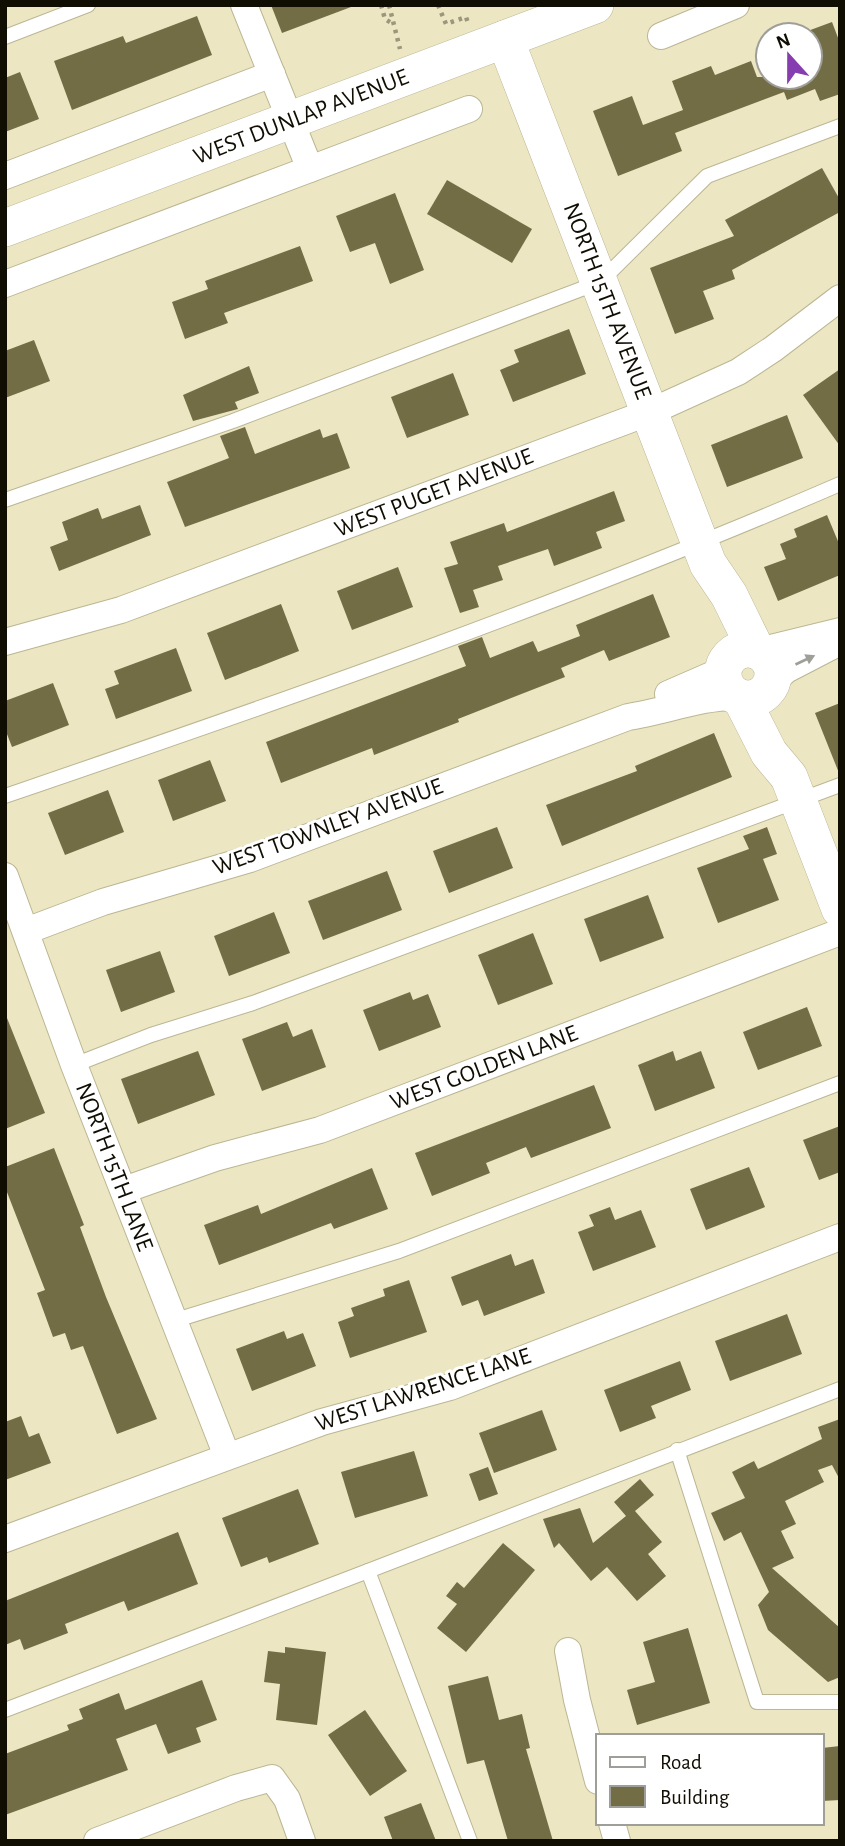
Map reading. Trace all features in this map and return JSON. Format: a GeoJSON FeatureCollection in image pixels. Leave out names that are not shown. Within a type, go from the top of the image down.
{"type":"FeatureCollection","features":[{"type":"Feature","properties":{"kind":"street"},"geometry":{"type":"LineString","coordinates":[[244,5],[310,169]]}},
{"type":"Feature","properties":{"kind":"street","name":"WEST DUNLAP AVENUE"},"geometry":{"type":"LineString","coordinates":[[5,228],[595,5]]}},
{"type":"Feature","properties":{"kind":"street"},"geometry":{"type":"LineString","coordinates":[[661,36],[736,5]]}},
{"type":"Feature","properties":{"kind":"street","name":"NORTH 15TH AVENUE"},"geometry":{"type":"LineString","coordinates":[[505,40],[704,554],[729,595],[769,753],[793,789],[840,909]]}},
{"type":"Feature","properties":{"kind":"street","name":"WEST DUNLAP AVENUE"},"geometry":{"type":"LineString","coordinates":[[5,176],[272,74]]}},
{"type":"Feature","properties":{"kind":"street"},"geometry":{"type":"LineString","coordinates":[[5,284],[469,109]]}},
{"type":"Feature","properties":{"kind":"street","name":"WEST PUGET AVENUE"},"geometry":{"type":"LineString","coordinates":[[5,642],[133,606],[650,411],[738,372],[840,298]]}},
{"type":"Feature","properties":{"kind":"street","name":"WEST TOWNLEY AVENUE"},"geometry":{"type":"LineString","coordinates":[[26,931],[103,902],[250,859],[628,717],[664,712],[719,696],[749,675],[840,631]]}},
{"type":"Feature","properties":{"kind":"street","name":"WEST TOWNLEY AVENUE"},"geometry":{"type":"LineString","coordinates":[[749,675],[786,670],[840,642]]}},
{"type":"Feature","properties":{"kind":"street","name":"NORTH 15TH LANE"},"geometry":{"type":"LineString","coordinates":[[5,876],[74,1065],[227,1456]]}},
{"type":"Feature","properties":{"kind":"street","name":"WEST GOLDEN LANE"},"geometry":{"type":"LineString","coordinates":[[124,1190],[215,1157],[320,1130],[840,932]]}},
{"type":"Feature","properties":{"kind":"street","name":"WEST LAWRENCE LANE"},"geometry":{"type":"LineString","coordinates":[[5,1539],[323,1422],[450,1387],[840,1237]]}},
{"type":"Feature","properties":{"kind":"street"},"geometry":{"type":"LineString","coordinates":[[568,1651],[577,1700],[596,1773]]}},
{"type":"Feature","properties":{"kind":"street"},"geometry":{"type":"LineString","coordinates":[[97,1841],[236,1788],[272,1778],[287,1799],[302,1841]]}},
{"type":"Feature","properties":{"kind":"lane"},"geometry":{"type":"LineString","coordinates":[[5,37],[88,5]]}},
{"type":"Feature","properties":{"kind":"lane"},"geometry":{"type":"LineString","coordinates":[[5,500],[233,421],[600,282],[707,176],[840,126]]}},
{"type":"Feature","properties":{"kind":"lane"},"geometry":{"type":"LineString","coordinates":[[5,796],[704,554],[840,484]]}},
{"type":"Feature","properties":{"kind":"lane"},"geometry":{"type":"LineString","coordinates":[[74,1065],[151,1035],[253,1003],[793,789],[840,785]]}},
{"type":"Feature","properties":{"kind":"lane"},"geometry":{"type":"LineString","coordinates":[[173,1321],[399,1251],[840,1083]]}},
{"type":"Feature","properties":{"kind":"lane"},"geometry":{"type":"LineString","coordinates":[[5,1710],[840,1389]]}},
{"type":"Feature","properties":{"kind":"lane"},"geometry":{"type":"LineString","coordinates":[[677,1450],[758,1702],[840,1702]]}},
{"type":"Feature","properties":{"kind":"lane"},"geometry":{"type":"LineString","coordinates":[[369,1571],[470,1841]]}},
{"type":"Feature","properties":{"kind":"path"},"geometry":{"type":"LineString","coordinates":[[381,5],[385,19],[394,24]]}},
{"type":"Feature","properties":{"kind":"path"},"geometry":{"type":"LineString","coordinates":[[389,5],[407,77]]}},
{"type":"Feature","properties":{"kind":"building"},"geometry":{"type":"Polygon","coordinates":[[[271,5],[351,5],[351,7],[282,33],[271,5]]]}},
{"type":"Feature","properties":{"kind":"building"},"geometry":{"type":"Polygon","coordinates":[[[197,16],[212,55],[72,110],[54,61],[123,36],[126,43],[197,16]]]}},
{"type":"Feature","properties":{"kind":"building"},"geometry":{"type":"Polygon","coordinates":[[[832,22],[840,43],[840,94],[820,101],[816,91],[824,91],[824,25],[832,22]]]}},
{"type":"Feature","properties":{"kind":"building"},"geometry":{"type":"Polygon","coordinates":[[[751,61],[754,69],[754,91],[810,91],[787,100],[784,92],[675,133],[682,151],[618,176],[593,111],[632,96],[643,125],[683,110],[672,81],[711,66],[715,75],[751,61]]]}},
{"type":"Feature","properties":{"kind":"building"},"geometry":{"type":"Polygon","coordinates":[[[20,72],[39,119],[5,132],[5,78],[20,72]]]}},
{"type":"Feature","properties":{"kind":"building"},"geometry":{"type":"Polygon","coordinates":[[[822,168],[840,200],[840,212],[732,270],[735,279],[703,291],[714,319],[675,334],[650,268],[734,236],[725,220],[822,168]]]}},
{"type":"Feature","properties":{"kind":"building"},"geometry":{"type":"Polygon","coordinates":[[[447,180],[532,229],[512,263],[427,214],[447,180]]]}},
{"type":"Feature","properties":{"kind":"building"},"geometry":{"type":"Polygon","coordinates":[[[395,193],[424,270],[390,284],[375,243],[350,252],[336,216],[395,193]]]}},
{"type":"Feature","properties":{"kind":"building"},"geometry":{"type":"Polygon","coordinates":[[[300,246],[313,281],[224,313],[228,323],[185,339],[172,302],[208,289],[205,281],[300,246]]]}},
{"type":"Feature","properties":{"kind":"building"},"geometry":{"type":"Polygon","coordinates":[[[569,329],[586,374],[513,402],[500,370],[519,362],[514,350],[569,329]]]}},
{"type":"Feature","properties":{"kind":"building"},"geometry":{"type":"Polygon","coordinates":[[[34,340],[50,381],[5,398],[5,351],[34,340]]]}},
{"type":"Feature","properties":{"kind":"building"},"geometry":{"type":"Polygon","coordinates":[[[249,366],[259,393],[235,402],[238,409],[193,421],[183,395],[249,366]]]}},
{"type":"Feature","properties":{"kind":"building"},"geometry":{"type":"Polygon","coordinates":[[[840,369],[840,446],[803,395],[840,369]]]}},
{"type":"Feature","properties":{"kind":"building"},"geometry":{"type":"Polygon","coordinates":[[[453,373],[469,415],[407,438],[391,397],[453,373]]]}},
{"type":"Feature","properties":{"kind":"building"},"geometry":{"type":"Polygon","coordinates":[[[787,415],[803,458],[727,487],[711,445],[787,415]]]}},
{"type":"Feature","properties":{"kind":"building"},"geometry":{"type":"Polygon","coordinates":[[[245,427],[255,454],[320,429],[323,438],[337,433],[350,468],[185,527],[167,482],[229,458],[220,436],[245,427]]]}},
{"type":"Feature","properties":{"kind":"building"},"geometry":{"type":"Polygon","coordinates":[[[614,491],[625,521],[596,532],[602,548],[554,566],[548,549],[498,566],[503,580],[473,590],[479,607],[460,613],[444,568],[458,564],[450,542],[504,523],[507,532],[614,491]]]}},
{"type":"Feature","properties":{"kind":"building"},"geometry":{"type":"Polygon","coordinates":[[[140,505],[151,535],[59,571],[50,547],[68,540],[62,522],[98,508],[102,519],[140,505]]]}},
{"type":"Feature","properties":{"kind":"building"},"geometry":{"type":"Polygon","coordinates":[[[827,515],[840,546],[840,575],[778,601],[764,567],[786,559],[780,544],[797,537],[794,529],[827,515]]]}},
{"type":"Feature","properties":{"kind":"building"},"geometry":{"type":"Polygon","coordinates":[[[398,567],[413,607],[352,630],[337,591],[398,567]]]}},
{"type":"Feature","properties":{"kind":"building"},"geometry":{"type":"Polygon","coordinates":[[[653,594],[670,637],[609,661],[604,650],[561,668],[565,677],[458,719],[459,722],[374,755],[372,748],[281,783],[266,742],[466,666],[458,646],[482,637],[490,658],[533,641],[538,652],[580,636],[576,625],[653,594]]]}},
{"type":"Feature","properties":{"kind":"building"},"geometry":{"type":"Polygon","coordinates":[[[281,604],[299,651],[225,680],[207,633],[281,604]]]}},
{"type":"Feature","properties":{"kind":"building"},"geometry":{"type":"Polygon","coordinates":[[[176,648],[192,691],[116,719],[105,689],[119,684],[114,671],[176,648]]]}},
{"type":"Feature","properties":{"kind":"building"},"geometry":{"type":"Polygon","coordinates":[[[53,683],[69,725],[12,747],[5,729],[5,701],[53,683]]]}},
{"type":"Feature","properties":{"kind":"building"},"geometry":{"type":"Polygon","coordinates":[[[840,703],[840,773],[839,773],[815,713],[840,703]]]}},
{"type":"Feature","properties":{"kind":"building"},"geometry":{"type":"Polygon","coordinates":[[[714,733],[732,777],[562,846],[546,805],[637,771],[635,766],[714,733]]]}},
{"type":"Feature","properties":{"kind":"building"},"geometry":{"type":"Polygon","coordinates":[[[210,760],[226,801],[173,821],[158,780],[210,760]]]}},
{"type":"Feature","properties":{"kind":"building"},"geometry":{"type":"Polygon","coordinates":[[[108,790],[124,832],[65,855],[48,813],[108,790]]]}},
{"type":"Feature","properties":{"kind":"building"},"geometry":{"type":"Polygon","coordinates":[[[497,827],[513,868],[449,893],[433,851],[497,827]]]}},
{"type":"Feature","properties":{"kind":"building"},"geometry":{"type":"Polygon","coordinates":[[[767,827],[777,854],[763,859],[779,900],[718,923],[697,868],[749,849],[743,836],[767,827]]]}},
{"type":"Feature","properties":{"kind":"building"},"geometry":{"type":"Polygon","coordinates":[[[387,871],[402,910],[323,940],[308,901],[387,871]]]}},
{"type":"Feature","properties":{"kind":"building"},"geometry":{"type":"Polygon","coordinates":[[[648,895],[664,938],[600,962],[584,919],[648,895]]]}},
{"type":"Feature","properties":{"kind":"building"},"geometry":{"type":"Polygon","coordinates":[[[274,912],[290,953],[229,976],[214,936],[274,912]]]}},
{"type":"Feature","properties":{"kind":"building"},"geometry":{"type":"Polygon","coordinates":[[[533,933],[553,984],[498,1005],[478,955],[533,933]]]}},
{"type":"Feature","properties":{"kind":"building"},"geometry":{"type":"Polygon","coordinates":[[[160,951],[175,992],[121,1012],[106,970],[160,951]]]}},
{"type":"Feature","properties":{"kind":"building"},"geometry":{"type":"Polygon","coordinates":[[[410,992],[413,1000],[428,994],[441,1027],[379,1051],[363,1010],[410,992]]]}},
{"type":"Feature","properties":{"kind":"building"},"geometry":{"type":"Polygon","coordinates":[[[807,1007],[822,1046],[758,1070],[743,1032],[807,1007]]]}},
{"type":"Feature","properties":{"kind":"building"},"geometry":{"type":"Polygon","coordinates":[[[5,1013],[45,1113],[5,1129],[5,1013]]]}},
{"type":"Feature","properties":{"kind":"building"},"geometry":{"type":"Polygon","coordinates":[[[287,1022],[293,1037],[312,1029],[326,1067],[262,1091],[242,1039],[287,1022]]]}},
{"type":"Feature","properties":{"kind":"building"},"geometry":{"type":"Polygon","coordinates":[[[198,1051],[215,1095],[138,1124],[121,1079],[198,1051]]]}},
{"type":"Feature","properties":{"kind":"building"},"geometry":{"type":"Polygon","coordinates":[[[673,1051],[676,1061],[701,1051],[715,1088],[655,1111],[638,1065],[673,1051]]]}},
{"type":"Feature","properties":{"kind":"building"},"geometry":{"type":"Polygon","coordinates":[[[594,1085],[611,1128],[531,1158],[526,1147],[486,1163],[490,1173],[432,1196],[415,1153],[594,1085]]]}},
{"type":"Feature","properties":{"kind":"building"},"geometry":{"type":"Polygon","coordinates":[[[840,1126],[840,1172],[819,1180],[803,1140],[840,1126]]]}},
{"type":"Feature","properties":{"kind":"building"},"geometry":{"type":"Polygon","coordinates":[[[54,1148],[84,1225],[80,1227],[106,1297],[157,1419],[117,1434],[83,1346],[71,1350],[65,1333],[53,1337],[37,1293],[45,1290],[5,1187],[5,1167],[54,1148]]]}},
{"type":"Feature","properties":{"kind":"building"},"geometry":{"type":"Polygon","coordinates":[[[749,1167],[765,1207],[706,1230],[690,1189],[749,1167]]]}},
{"type":"Feature","properties":{"kind":"building"},"geometry":{"type":"Polygon","coordinates":[[[372,1168],[388,1209],[334,1229],[331,1223],[219,1265],[204,1225],[258,1205],[261,1214],[372,1168]]]}},
{"type":"Feature","properties":{"kind":"building"},"geometry":{"type":"Polygon","coordinates":[[[610,1207],[615,1220],[641,1210],[656,1247],[593,1271],[578,1232],[594,1226],[589,1215],[610,1207]]]}},
{"type":"Feature","properties":{"kind":"building"},"geometry":{"type":"Polygon","coordinates":[[[511,1254],[515,1266],[533,1259],[545,1293],[484,1316],[478,1300],[462,1306],[451,1277],[511,1254]]]}},
{"type":"Feature","properties":{"kind":"building"},"geometry":{"type":"Polygon","coordinates":[[[409,1280],[427,1332],[350,1358],[338,1322],[354,1316],[351,1308],[385,1296],[383,1289],[409,1280]]]}},
{"type":"Feature","properties":{"kind":"building"},"geometry":{"type":"Polygon","coordinates":[[[787,1314],[802,1354],[730,1381],[715,1341],[787,1314]]]}},
{"type":"Feature","properties":{"kind":"building"},"geometry":{"type":"Polygon","coordinates":[[[284,1331],[287,1339],[303,1333],[316,1366],[252,1391],[236,1349],[284,1331]]]}},
{"type":"Feature","properties":{"kind":"building"},"geometry":{"type":"Polygon","coordinates":[[[680,1361],[691,1390],[651,1406],[656,1418],[620,1432],[604,1390],[680,1361]]]}},
{"type":"Feature","properties":{"kind":"building"},"geometry":{"type":"Polygon","coordinates":[[[542,1410],[557,1450],[494,1473],[479,1433],[542,1410]]]}},
{"type":"Feature","properties":{"kind":"building"},"geometry":{"type":"Polygon","coordinates":[[[21,1416],[29,1437],[39,1433],[51,1463],[5,1480],[5,1422],[21,1416]]]}},
{"type":"Feature","properties":{"kind":"building"},"geometry":{"type":"Polygon","coordinates":[[[840,1419],[840,1480],[832,1465],[818,1470],[824,1482],[785,1501],[796,1524],[781,1531],[794,1558],[772,1568],[840,1628],[840,1677],[828,1682],[768,1630],[758,1605],[769,1592],[741,1532],[724,1541],[711,1513],[745,1498],[732,1472],[754,1461],[758,1469],[822,1439],[818,1427],[840,1419]]]}},
{"type":"Feature","properties":{"kind":"building"},"geometry":{"type":"Polygon","coordinates":[[[414,1451],[428,1496],[355,1518],[341,1472],[414,1451]]]}},
{"type":"Feature","properties":{"kind":"building"},"geometry":{"type":"Polygon","coordinates":[[[488,1467],[498,1494],[479,1501],[469,1474],[488,1467]]]}},
{"type":"Feature","properties":{"kind":"building"},"geometry":{"type":"Polygon","coordinates":[[[640,1479],[654,1495],[635,1511],[662,1542],[648,1554],[666,1576],[637,1601],[607,1567],[591,1581],[559,1543],[554,1548],[543,1519],[580,1508],[593,1543],[626,1516],[614,1502],[640,1479]]]}},
{"type":"Feature","properties":{"kind":"building"},"geometry":{"type":"Polygon","coordinates":[[[298,1489],[319,1544],[269,1563],[267,1557],[241,1567],[222,1518],[298,1489]]]}},
{"type":"Feature","properties":{"kind":"building"},"geometry":{"type":"Polygon","coordinates":[[[178,1532],[198,1584],[128,1611],[124,1601],[65,1624],[68,1633],[24,1650],[20,1639],[5,1645],[5,1601],[178,1532]]]}},
{"type":"Feature","properties":{"kind":"building"},"geometry":{"type":"Polygon","coordinates":[[[503,1543],[535,1570],[466,1652],[437,1628],[457,1604],[446,1596],[457,1582],[464,1588],[503,1543]]]}},
{"type":"Feature","properties":{"kind":"building"},"geometry":{"type":"Polygon","coordinates":[[[688,1628],[710,1703],[637,1725],[627,1690],[655,1682],[643,1642],[688,1628]]]}},
{"type":"Feature","properties":{"kind":"building"},"geometry":{"type":"Polygon","coordinates":[[[285,1647],[326,1652],[317,1725],[276,1720],[280,1684],[264,1682],[268,1651],[285,1653],[285,1647]]]}},
{"type":"Feature","properties":{"kind":"building"},"geometry":{"type":"Polygon","coordinates":[[[488,1676],[499,1720],[522,1714],[530,1748],[526,1749],[553,1841],[508,1841],[484,1760],[467,1764],[448,1686],[488,1676]]]}},
{"type":"Feature","properties":{"kind":"building"},"geometry":{"type":"Polygon","coordinates":[[[202,1680],[217,1720],[196,1728],[201,1742],[168,1754],[156,1724],[116,1739],[128,1770],[5,1815],[5,1754],[69,1730],[67,1725],[83,1719],[79,1709],[119,1693],[125,1710],[202,1680]]]}},
{"type":"Feature","properties":{"kind":"building"},"geometry":{"type":"Polygon","coordinates":[[[365,1710],[407,1771],[370,1796],[328,1735],[365,1710]]]}},
{"type":"Feature","properties":{"kind":"building"},"geometry":{"type":"Polygon","coordinates":[[[840,1746],[840,1800],[824,1801],[824,1748],[840,1746]]]}},
{"type":"Feature","properties":{"kind":"building"},"geometry":{"type":"Polygon","coordinates":[[[421,1803],[436,1841],[393,1841],[384,1817],[421,1803]]]}}]}
